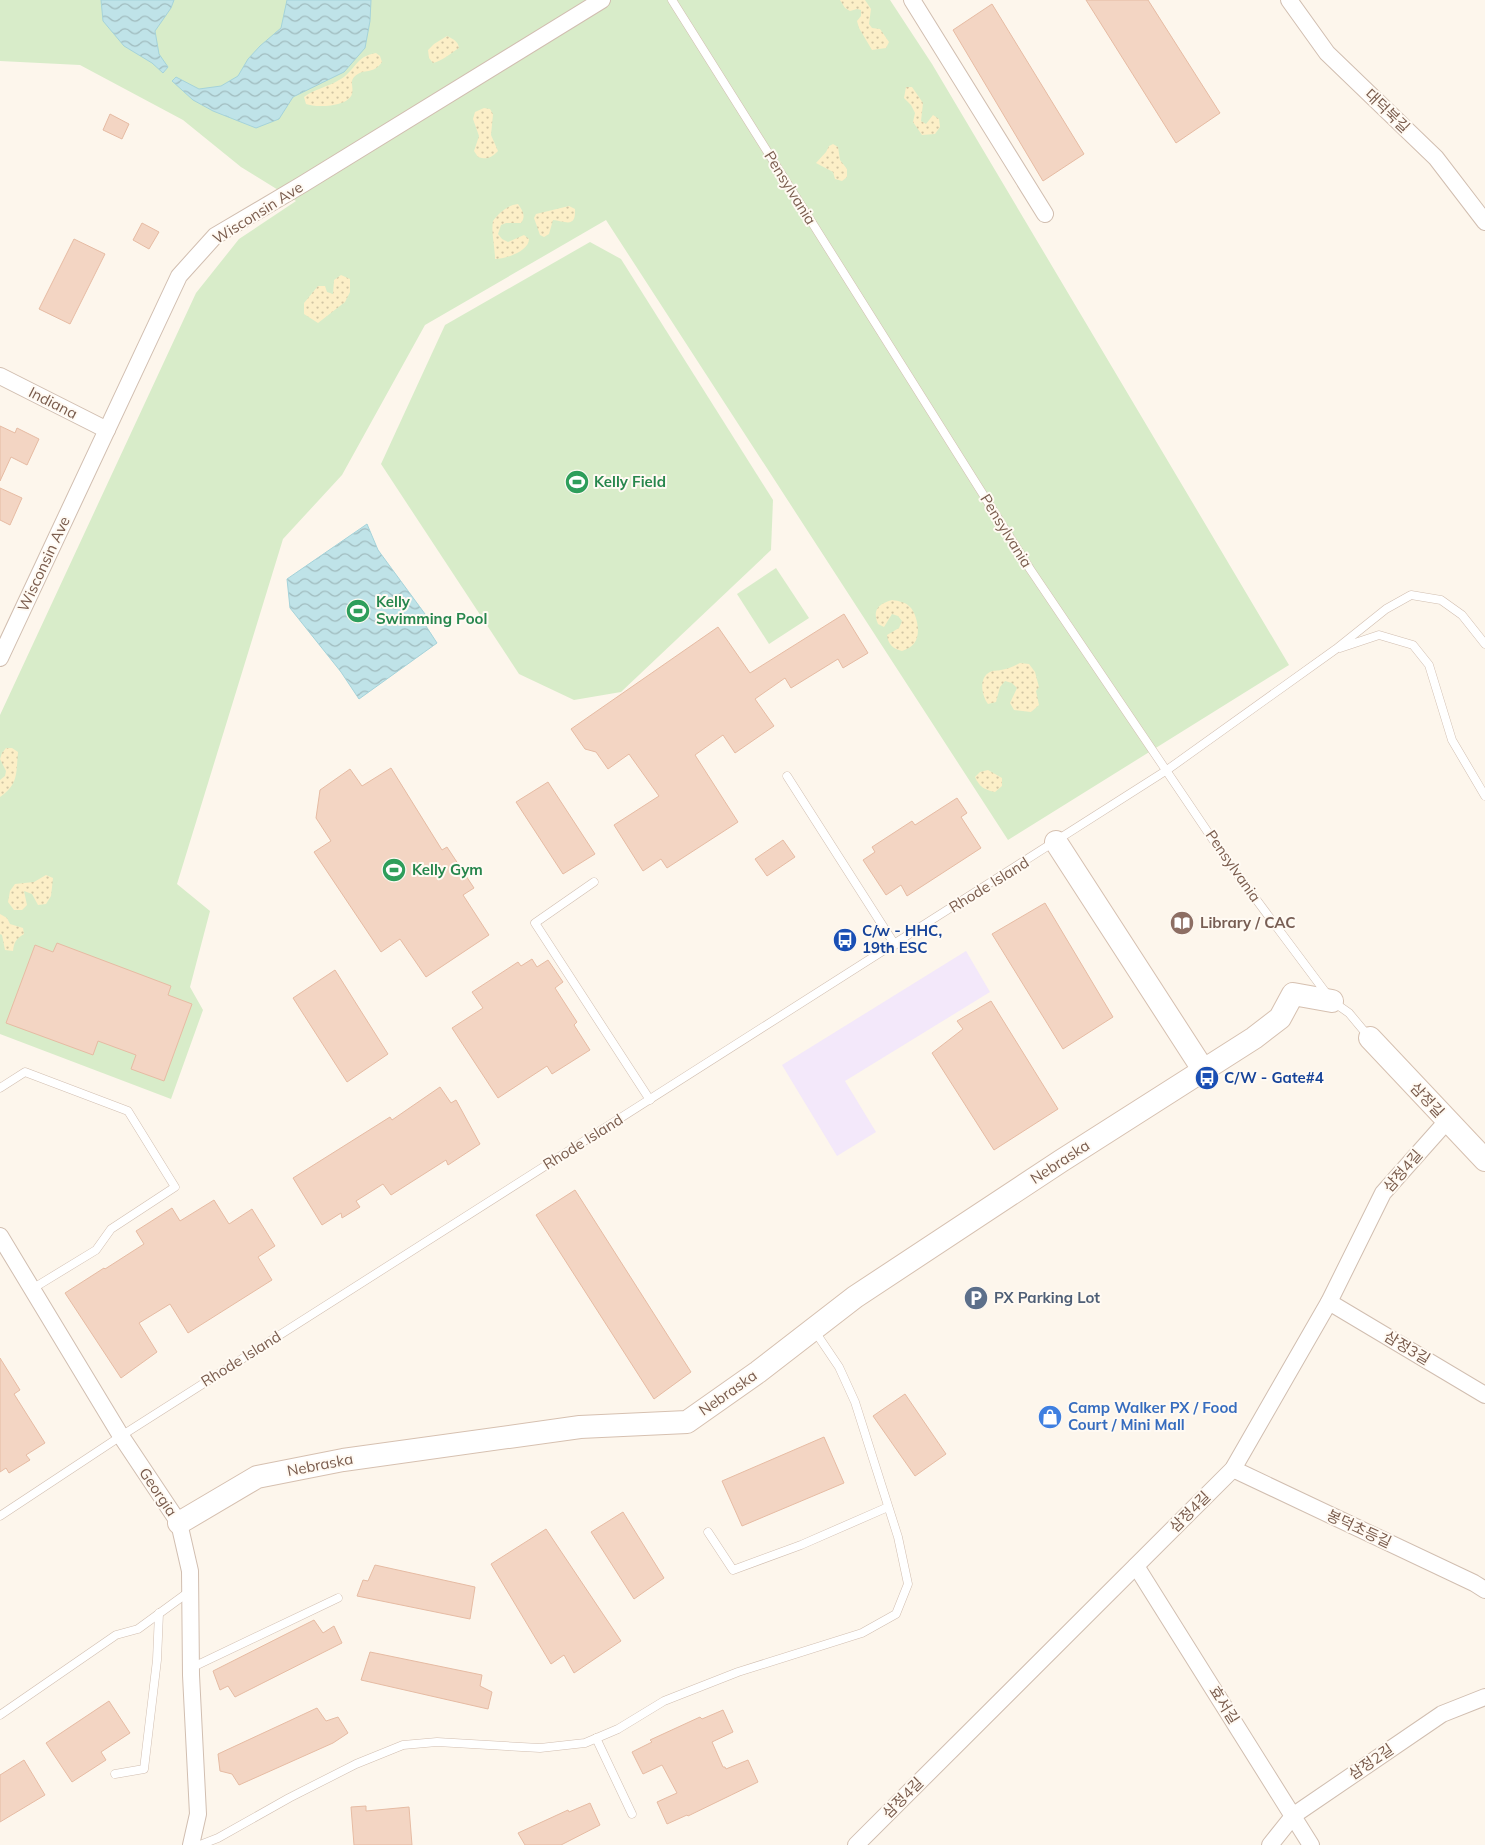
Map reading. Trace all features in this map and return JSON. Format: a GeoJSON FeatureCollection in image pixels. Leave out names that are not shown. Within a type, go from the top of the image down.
{"type":"FeatureCollection","features":[{"type":"Feature","properties":{"kind":"street","name":"Wisconsin Ave"},"geometry":{"type":"LineString","coordinates":[[0,658],[179,276],[215,236],[602,0]]}},
{"type":"Feature","properties":{"kind":"street"},"geometry":{"type":"LineString","coordinates":[[912,0],[1045,214]]}},
{"type":"Feature","properties":{"kind":"street","name":"대덕북길"},"geometry":{"type":"LineString","coordinates":[[1289,0],[1327,53],[1436,158],[1485,222]]}},
{"type":"Feature","properties":{"kind":"street","name":"Indiana"},"geometry":{"type":"LineString","coordinates":[[0,376],[107,430]]}},
{"type":"Feature","properties":{"kind":"street"},"geometry":{"type":"LineString","coordinates":[[1056,842],[1204,1071]]}},
{"type":"Feature","properties":{"kind":"street","name":"Nebraska"},"geometry":{"type":"LineString","coordinates":[[179,1523],[257,1477],[343,1460],[580,1427],[687,1422],[758,1372],[855,1297],[1061,1161],[1254,1038],[1280,1018],[1293,994],[1332,1002]]}},
{"type":"Feature","properties":{"kind":"street","name":"삼정길"},"geometry":{"type":"LineString","coordinates":[[1370,1038],[1485,1160]]}},
{"type":"Feature","properties":{"kind":"street","name":"삼정4길"},"geometry":{"type":"LineString","coordinates":[[856,1845],[1233,1470],[1329,1302],[1382,1193],[1447,1121]]}},
{"type":"Feature","properties":{"kind":"street","name":"Georgia"},"geometry":{"type":"LineString","coordinates":[[0,1236],[121,1436],[179,1523],[190,1571],[191,1591],[191,1668],[198,1814],[192,1845]]}},
{"type":"Feature","properties":{"kind":"street","name":"삼정3길"},"geometry":{"type":"LineString","coordinates":[[1329,1302],[1485,1394]]}},
{"type":"Feature","properties":{"kind":"street","name":"봉덕초등길"},"geometry":{"type":"LineString","coordinates":[[1233,1470],[1481,1581]]}},
{"type":"Feature","properties":{"kind":"street","name":"효서길"},"geometry":{"type":"LineString","coordinates":[[1136,1566],[1294,1815],[1311,1845]]}},
{"type":"Feature","properties":{"kind":"street","name":"삼정2길"},"geometry":{"type":"LineString","coordinates":[[1270,1845],[1294,1815],[1442,1714],[1485,1697]]}},
{"type":"Feature","properties":{"kind":"lane","name":"Pensylvania"},"geometry":{"type":"LineString","coordinates":[[672,0],[1030,569],[1226,859],[1332,1002],[1349,1013],[1370,1038]]}},
{"type":"Feature","properties":{"kind":"lane"},"geometry":{"type":"LineString","coordinates":[[1336,649],[1386,609],[1411,595],[1441,600],[1462,615],[1485,644]]}},
{"type":"Feature","properties":{"kind":"lane"},"geometry":{"type":"LineString","coordinates":[[1336,649],[1378,635],[1413,645],[1429,665],[1452,740],[1485,796]]}},
{"type":"Feature","properties":{"kind":"lane"},"geometry":{"type":"LineString","coordinates":[[1479,635],[1485,653]]}},
{"type":"Feature","properties":{"kind":"lane","name":"Rhode Island"},"geometry":{"type":"LineString","coordinates":[[0,1516],[121,1436],[1167,770],[1336,649]]}},
{"type":"Feature","properties":{"kind":"lane"},"geometry":{"type":"LineString","coordinates":[[787,776],[894,945]]}},
{"type":"Feature","properties":{"kind":"lane"},"geometry":{"type":"LineString","coordinates":[[594,882],[534,924],[650,1100]]}},
{"type":"Feature","properties":{"kind":"lane"},"geometry":{"type":"LineString","coordinates":[[0,1088],[24,1072],[128,1111],[175,1186],[111,1229],[96,1250],[32,1289]]}},
{"type":"Feature","properties":{"kind":"lane"},"geometry":{"type":"LineString","coordinates":[[200,1845],[218,1838],[289,1798],[356,1764],[403,1745],[437,1742],[540,1748],[585,1743],[618,1729],[664,1701],[738,1672],[862,1634],[896,1614],[908,1584],[898,1537],[855,1402],[840,1367],[813,1329]]}},
{"type":"Feature","properties":{"kind":"lane"},"geometry":{"type":"LineString","coordinates":[[708,1532],[733,1570],[801,1545],[888,1507]]}},
{"type":"Feature","properties":{"kind":"lane"},"geometry":{"type":"LineString","coordinates":[[0,1715],[116,1635],[138,1629],[191,1591]]}},
{"type":"Feature","properties":{"kind":"lane"},"geometry":{"type":"LineString","coordinates":[[191,1668],[338,1598]]}},
{"type":"Feature","properties":{"kind":"lane"},"geometry":{"type":"LineString","coordinates":[[115,1774],[144,1769],[157,1660],[159,1613]]}},
{"type":"Feature","properties":{"kind":"lane"},"geometry":{"type":"LineString","coordinates":[[596,1738],[632,1814]]}},
{"type":"Feature","properties":{"kind":"shaded area"},"geometry":{"type":"Polygon","coordinates":[[[966,951],[990,992],[845,1081],[876,1132],[837,1156],[782,1065],[966,951]]]}},
{"type":"Feature","properties":{"kind":"green space"},"geometry":{"type":"Polygon","coordinates":[[[0,0],[890,0],[932,64],[1289,665],[1008,840],[606,220],[425,325],[342,475],[283,539],[177,884],[210,911],[190,987],[203,1010],[171,1099],[0,1034],[0,715],[196,293],[239,239],[296,201],[241,167],[183,120],[80,65],[0,61],[0,0]]]}},
{"type":"Feature","properties":{"kind":"green space","name":"Kelly Field"},"geometry":{"type":"Polygon","coordinates":[[[590,242],[621,259],[773,500],[771,550],[621,692],[574,700],[519,674],[381,464],[445,325],[590,242]]]}},
{"type":"Feature","properties":{"kind":"green space"},"geometry":{"type":"Polygon","coordinates":[[[776,568],[809,618],[769,644],[737,594],[776,568]]]}},
{"type":"Feature","properties":{"kind":"sand"},"geometry":{"type":"Polygon","coordinates":[[[840,0],[865,0],[871,9],[869,24],[872,28],[880,29],[889,42],[886,48],[872,50],[857,21],[861,16],[861,10],[850,11],[845,8],[840,0]]]}},
{"type":"Feature","properties":{"kind":"sand"},"geometry":{"type":"Polygon","coordinates":[[[447,36],[456,42],[459,48],[443,59],[433,63],[429,58],[428,50],[447,36]]]}},
{"type":"Feature","properties":{"kind":"sand"},"geometry":{"type":"Polygon","coordinates":[[[376,53],[380,56],[382,62],[375,69],[362,72],[353,78],[352,94],[345,102],[317,106],[306,104],[304,97],[344,77],[364,57],[376,53]]]}},
{"type":"Feature","properties":{"kind":"sand"},"geometry":{"type":"Polygon","coordinates":[[[906,87],[912,87],[923,103],[921,121],[926,124],[933,115],[939,119],[940,127],[935,134],[922,135],[913,122],[915,113],[911,105],[904,98],[906,87]]]}},
{"type":"Feature","properties":{"kind":"sand"},"geometry":{"type":"Polygon","coordinates":[[[484,108],[490,109],[493,114],[491,135],[498,151],[491,157],[486,158],[478,157],[474,151],[479,136],[473,119],[475,112],[484,108]]]}},
{"type":"Feature","properties":{"kind":"sand"},"geometry":{"type":"Polygon","coordinates":[[[833,144],[838,147],[840,160],[847,169],[847,177],[842,181],[835,179],[833,172],[816,163],[829,146],[833,144]]]}},
{"type":"Feature","properties":{"kind":"sand"},"geometry":{"type":"Polygon","coordinates":[[[518,204],[523,214],[521,223],[501,225],[498,234],[508,242],[524,235],[529,239],[528,243],[516,254],[495,259],[492,231],[493,221],[504,210],[518,204]]]}},
{"type":"Feature","properties":{"kind":"sand"},"geometry":{"type":"Polygon","coordinates":[[[569,206],[575,209],[572,222],[553,220],[549,234],[544,237],[540,235],[534,218],[536,214],[569,206]]]}},
{"type":"Feature","properties":{"kind":"sand"},"geometry":{"type":"Polygon","coordinates":[[[341,275],[350,279],[350,292],[345,302],[318,323],[304,314],[304,303],[318,286],[325,286],[327,292],[333,294],[334,280],[341,275]]]}},
{"type":"Feature","properties":{"kind":"sand"},"geometry":{"type":"Polygon","coordinates":[[[892,600],[909,606],[915,615],[918,625],[917,639],[911,647],[902,651],[892,646],[888,641],[887,635],[899,628],[902,621],[898,616],[892,614],[884,627],[878,624],[876,619],[876,611],[880,605],[892,600]]]}},
{"type":"Feature","properties":{"kind":"sand"},"geometry":{"type":"Polygon","coordinates":[[[1020,663],[1029,664],[1035,672],[1039,687],[1036,691],[1039,705],[1031,712],[1014,710],[1010,703],[1017,688],[1012,683],[1005,681],[1000,687],[996,702],[988,704],[982,687],[986,675],[991,671],[1006,669],[1020,663]]]}},
{"type":"Feature","properties":{"kind":"sand"},"geometry":{"type":"Polygon","coordinates":[[[6,748],[12,748],[18,752],[16,772],[11,787],[0,797],[0,780],[5,776],[6,771],[0,759],[6,748]]]}},
{"type":"Feature","properties":{"kind":"sand"},"geometry":{"type":"Polygon","coordinates":[[[988,770],[1002,778],[1002,786],[995,792],[982,787],[975,777],[980,772],[988,770]]]}},
{"type":"Feature","properties":{"kind":"sand"},"geometry":{"type":"Polygon","coordinates":[[[46,875],[53,878],[51,896],[46,904],[38,905],[32,894],[24,891],[27,905],[22,910],[14,910],[8,902],[10,891],[15,884],[34,882],[46,875]]]}},
{"type":"Feature","properties":{"kind":"sand"},"geometry":{"type":"Polygon","coordinates":[[[0,914],[7,918],[10,924],[23,928],[24,934],[16,941],[13,951],[5,950],[2,935],[0,934],[0,914]]]}},
{"type":"Feature","properties":{"kind":"water"},"geometry":{"type":"Polygon","coordinates":[[[101,0],[174,0],[171,8],[155,31],[159,54],[168,67],[163,73],[152,63],[124,46],[103,21],[101,0]]]}},
{"type":"Feature","properties":{"kind":"water"},"geometry":{"type":"Polygon","coordinates":[[[287,0],[371,0],[370,21],[365,48],[344,72],[293,97],[279,119],[256,128],[213,111],[193,100],[172,81],[176,77],[199,89],[221,86],[238,76],[248,59],[281,28],[287,0]]]}},
{"type":"Feature","properties":{"kind":"water","name":"Kelly Swimming Pool"},"geometry":{"type":"Polygon","coordinates":[[[367,524],[378,550],[425,614],[422,620],[437,643],[359,699],[341,672],[290,608],[287,579],[367,524]]]}},
{"type":"Feature","properties":{"kind":"building"},"geometry":{"type":"Polygon","coordinates":[[[1086,0],[1148,0],[1220,113],[1176,143],[1086,0]]]}},
{"type":"Feature","properties":{"kind":"building"},"geometry":{"type":"Polygon","coordinates":[[[992,4],[1084,154],[1043,181],[953,30],[992,4]]]}},
{"type":"Feature","properties":{"kind":"building"},"geometry":{"type":"Polygon","coordinates":[[[110,114],[129,124],[122,139],[103,130],[110,114]]]}},
{"type":"Feature","properties":{"kind":"building"},"geometry":{"type":"Polygon","coordinates":[[[142,223],[159,232],[149,249],[133,240],[142,223]]]}},
{"type":"Feature","properties":{"kind":"building"},"geometry":{"type":"Polygon","coordinates":[[[74,239],[105,254],[70,324],[39,309],[74,239]]]}},
{"type":"Feature","properties":{"kind":"building"},"geometry":{"type":"Polygon","coordinates":[[[0,426],[15,433],[17,428],[39,439],[27,465],[11,457],[0,481],[0,426]]]}},
{"type":"Feature","properties":{"kind":"building"},"geometry":{"type":"Polygon","coordinates":[[[0,488],[22,498],[10,525],[0,520],[0,488]]]}},
{"type":"Feature","properties":{"kind":"building"},"geometry":{"type":"Polygon","coordinates":[[[844,614],[868,653],[843,668],[838,659],[791,688],[785,678],[755,699],[774,726],[735,753],[723,735],[695,755],[738,822],[667,868],[661,859],[643,871],[614,825],[659,796],[629,754],[608,769],[596,752],[585,749],[571,729],[718,627],[750,673],[844,614]]]}},
{"type":"Feature","properties":{"kind":"building","name":"Kelly Gym"},"geometry":{"type":"Polygon","coordinates":[[[391,768],[442,850],[447,847],[474,888],[463,895],[489,935],[426,977],[400,939],[381,952],[314,852],[331,841],[316,818],[320,790],[350,769],[362,786],[391,768]]]}},
{"type":"Feature","properties":{"kind":"building"},"geometry":{"type":"Polygon","coordinates":[[[548,782],[595,854],[563,874],[516,802],[548,782]]]}},
{"type":"Feature","properties":{"kind":"building"},"geometry":{"type":"Polygon","coordinates":[[[957,798],[967,813],[961,817],[981,848],[907,896],[901,885],[886,895],[863,860],[875,852],[872,847],[912,821],[915,825],[957,798]]]}},
{"type":"Feature","properties":{"kind":"building"},"geometry":{"type":"Polygon","coordinates":[[[783,840],[795,857],[767,876],[755,859],[783,840]]]}},
{"type":"Feature","properties":{"kind":"building"},"geometry":{"type":"Polygon","coordinates":[[[1045,903],[1113,1017],[1063,1049],[992,934],[1045,903]]]}},
{"type":"Feature","properties":{"kind":"building"},"geometry":{"type":"Polygon","coordinates":[[[57,943],[171,986],[168,995],[192,1004],[164,1081],[131,1069],[136,1055],[98,1041],[93,1055],[6,1023],[35,945],[53,952],[57,943]]]}},
{"type":"Feature","properties":{"kind":"building"},"geometry":{"type":"Polygon","coordinates":[[[532,959],[537,967],[548,960],[563,982],[555,988],[577,1022],[574,1025],[590,1050],[552,1074],[547,1066],[498,1098],[452,1028],[483,1008],[472,992],[518,962],[521,966],[532,959]]]}},
{"type":"Feature","properties":{"kind":"building"},"geometry":{"type":"Polygon","coordinates":[[[335,970],[388,1054],[347,1082],[293,998],[335,970]]]}},
{"type":"Feature","properties":{"kind":"building"},"geometry":{"type":"Polygon","coordinates":[[[991,1001],[1058,1109],[994,1150],[932,1053],[963,1029],[957,1021],[991,1001]]]}},
{"type":"Feature","properties":{"kind":"building"},"geometry":{"type":"Polygon","coordinates":[[[440,1087],[451,1103],[456,1100],[480,1144],[448,1165],[446,1160],[391,1195],[383,1184],[356,1201],[360,1207],[342,1218],[341,1213],[322,1225],[293,1178],[390,1117],[392,1120],[440,1087]]]}},
{"type":"Feature","properties":{"kind":"building"},"geometry":{"type":"Polygon","coordinates":[[[575,1190],[691,1372],[654,1399],[536,1215],[575,1190]]]}},
{"type":"Feature","properties":{"kind":"building"},"geometry":{"type":"Polygon","coordinates":[[[214,1200],[229,1224],[252,1209],[275,1246],[258,1257],[272,1280],[188,1333],[170,1304],[139,1323],[157,1352],[121,1378],[65,1293],[144,1244],[136,1231],[172,1208],[180,1221],[214,1200]]]}},
{"type":"Feature","properties":{"kind":"building"},"geometry":{"type":"Polygon","coordinates":[[[0,1358],[20,1390],[14,1394],[45,1443],[26,1455],[30,1460],[9,1473],[6,1468],[0,1472],[0,1358]]]}},
{"type":"Feature","properties":{"kind":"building"},"geometry":{"type":"Polygon","coordinates":[[[905,1394],[946,1454],[915,1476],[873,1416],[905,1394]]]}},
{"type":"Feature","properties":{"kind":"building"},"geometry":{"type":"Polygon","coordinates":[[[824,1437],[844,1483],[742,1526],[722,1481],[824,1437]]]}},
{"type":"Feature","properties":{"kind":"building"},"geometry":{"type":"Polygon","coordinates":[[[623,1512],[664,1578],[634,1599],[591,1532],[623,1512]]]}},
{"type":"Feature","properties":{"kind":"building"},"geometry":{"type":"Polygon","coordinates":[[[546,1529],[621,1641],[574,1673],[564,1655],[551,1664],[491,1564],[546,1529]]]}},
{"type":"Feature","properties":{"kind":"building"},"geometry":{"type":"Polygon","coordinates":[[[375,1565],[475,1587],[470,1619],[357,1596],[363,1580],[368,1581],[375,1565]]]}},
{"type":"Feature","properties":{"kind":"building"},"geometry":{"type":"Polygon","coordinates":[[[314,1620],[323,1633],[334,1626],[342,1643],[235,1697],[228,1686],[220,1690],[213,1671],[314,1620]]]}},
{"type":"Feature","properties":{"kind":"building"},"geometry":{"type":"Polygon","coordinates":[[[370,1652],[482,1675],[480,1686],[492,1692],[488,1709],[361,1680],[370,1652]]]}},
{"type":"Feature","properties":{"kind":"building"},"geometry":{"type":"Polygon","coordinates":[[[109,1701],[130,1733],[101,1752],[106,1760],[72,1782],[46,1743],[109,1701]]]}},
{"type":"Feature","properties":{"kind":"building"},"geometry":{"type":"Polygon","coordinates":[[[317,1708],[326,1721],[338,1717],[348,1733],[333,1743],[239,1785],[232,1774],[220,1771],[218,1754],[317,1708]]]}},
{"type":"Feature","properties":{"kind":"building"},"geometry":{"type":"Polygon","coordinates":[[[723,1710],[733,1732],[712,1742],[723,1767],[726,1769],[748,1760],[758,1782],[688,1816],[667,1824],[657,1802],[677,1793],[662,1765],[643,1774],[632,1752],[652,1742],[650,1740],[700,1717],[702,1719],[723,1710]]]}},
{"type":"Feature","properties":{"kind":"building"},"geometry":{"type":"Polygon","coordinates":[[[24,1760],[45,1795],[0,1822],[0,1775],[24,1760]]]}},
{"type":"Feature","properties":{"kind":"building"},"geometry":{"type":"Polygon","coordinates":[[[590,1803],[600,1825],[561,1845],[525,1845],[518,1833],[568,1810],[569,1812],[590,1803]]]}},
{"type":"Feature","properties":{"kind":"building"},"geometry":{"type":"Polygon","coordinates":[[[366,1806],[366,1811],[409,1807],[412,1845],[354,1845],[351,1807],[366,1806]]]}},
{"type":"Feature","properties":{"kind":"place","name":"Kelly Field"},"geometry":{"type":"Point","coordinates":[577,482]}},
{"type":"Feature","properties":{"kind":"place","name":"Kelly Swimming Pool"},"geometry":{"type":"Point","coordinates":[358,611]}},
{"type":"Feature","properties":{"kind":"place","name":"Kelly Gym"},"geometry":{"type":"Point","coordinates":[394,870]}},
{"type":"Feature","properties":{"kind":"place","name":"Library / CAC"},"geometry":{"type":"Point","coordinates":[1182,923]}},
{"type":"Feature","properties":{"kind":"place","name":"C/w - HHC, 19th ESC"},"geometry":{"type":"Point","coordinates":[845,940]}},
{"type":"Feature","properties":{"kind":"place","name":"C/W - Gate#4"},"geometry":{"type":"Point","coordinates":[1207,1078]}},
{"type":"Feature","properties":{"kind":"place","name":"PX Parking Lot"},"geometry":{"type":"Point","coordinates":[976,1298]}},
{"type":"Feature","properties":{"kind":"place","name":"Camp Walker PX / Food Court / Mini Mall"},"geometry":{"type":"Point","coordinates":[1050,1417]}}]}
